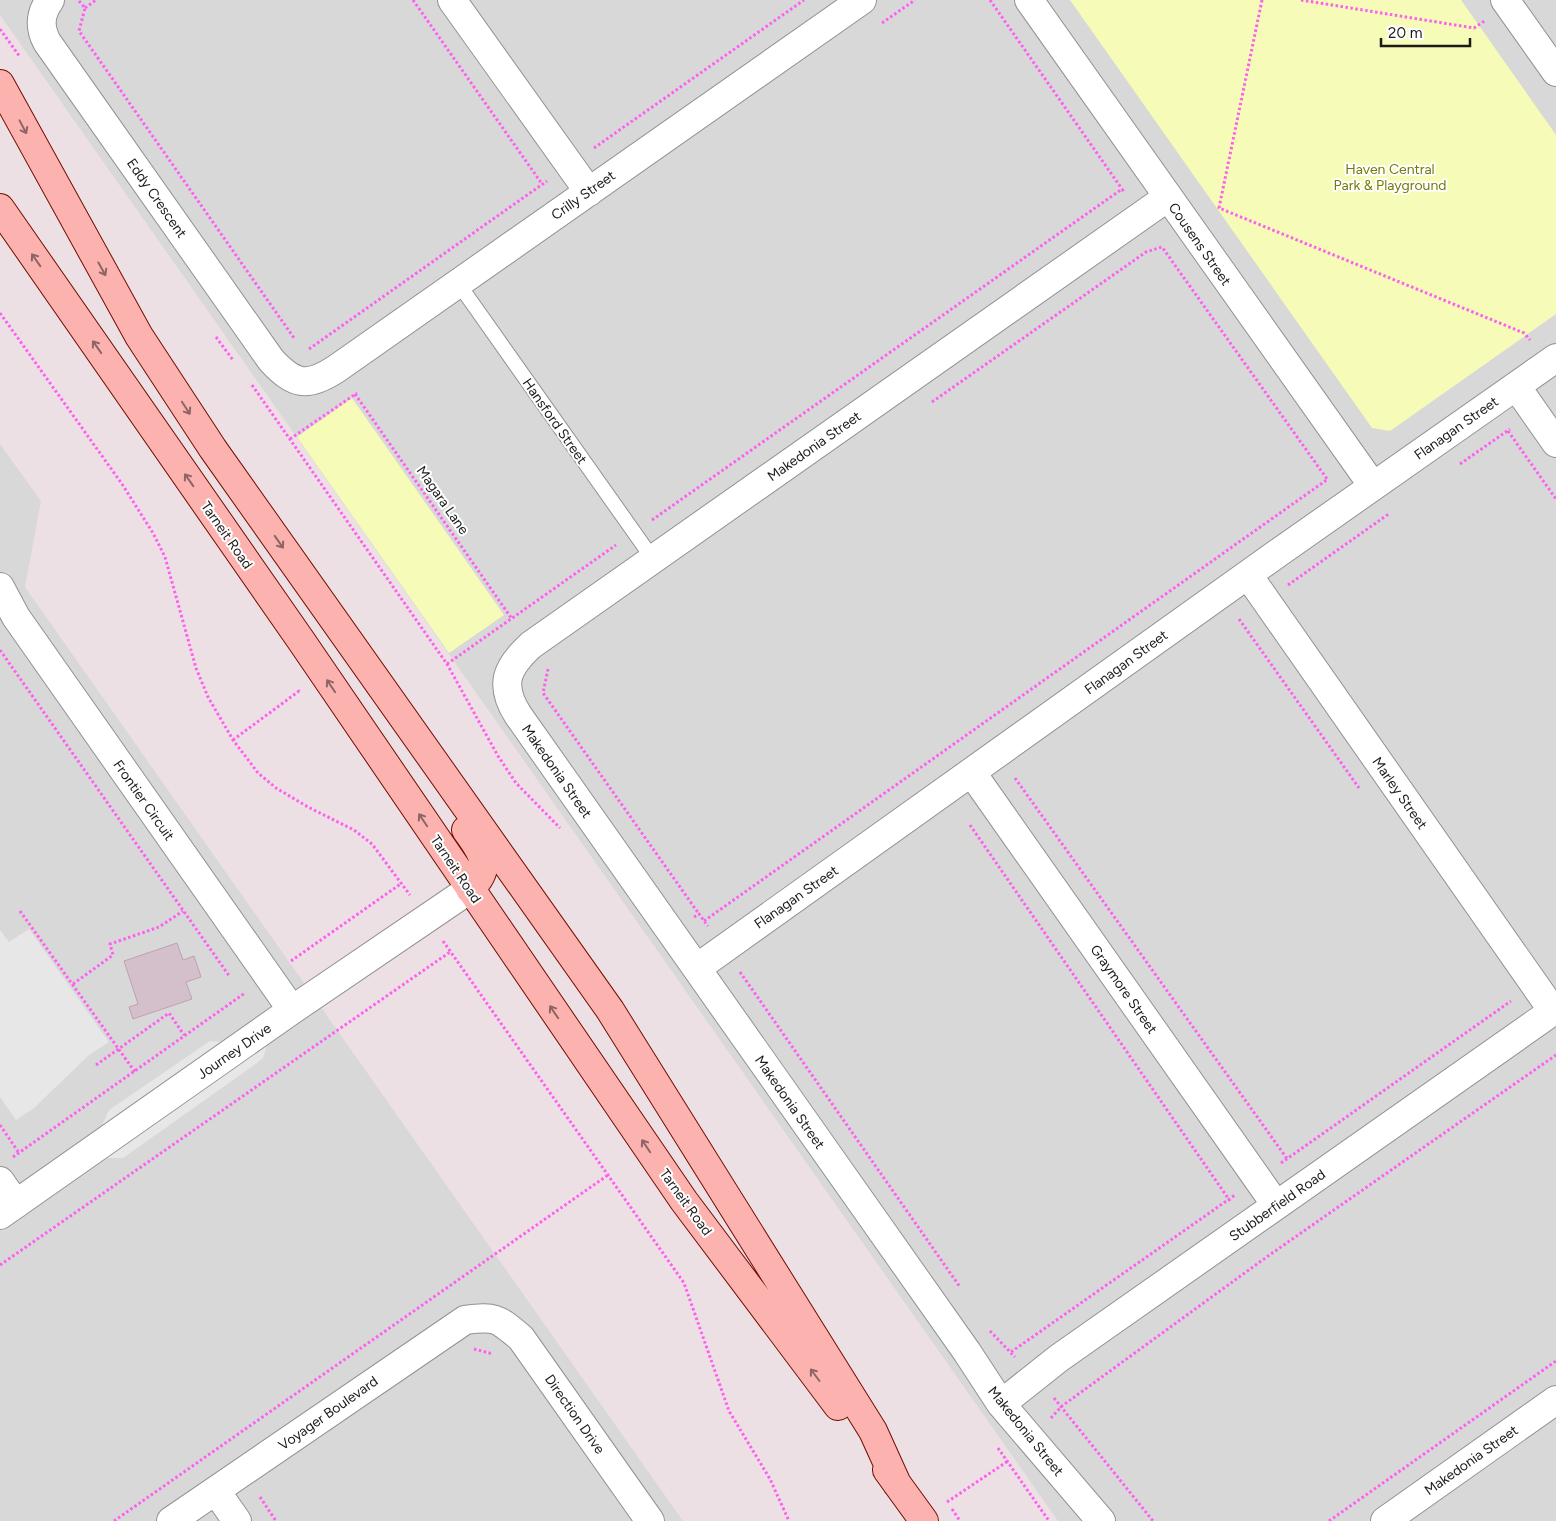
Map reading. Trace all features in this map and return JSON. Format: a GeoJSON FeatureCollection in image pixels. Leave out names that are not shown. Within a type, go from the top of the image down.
{"type":"FeatureCollection","features":[{"type":"Feature","properties":{"kind":"street","name":"Eddy Crescent"},"geometry":{"type":"LineString","coordinates":[[50,0],[45,7],[41,19],[42,32],[46,42],[271,360],[282,372],[293,379],[312,380]]}},
{"type":"Feature","properties":{"kind":"street"},"geometry":{"type":"LineString","coordinates":[[452,0],[589,192]]}},
{"type":"Feature","properties":{"kind":"street","name":"Crilly Street"},"geometry":{"type":"LineString","coordinates":[[312,380],[458,283],[862,0]]}},
{"type":"Feature","properties":{"kind":"street","name":"Cousens Street"},"geometry":{"type":"LineString","coordinates":[[1029,0],[1373,486]]}},
{"type":"Feature","properties":{"kind":"street"},"geometry":{"type":"LineString","coordinates":[[1507,2],[1556,72]]}},
{"type":"Feature","properties":{"kind":"street"},"geometry":{"type":"LineString","coordinates":[[0,84],[139,336],[213,449],[610,1010],[872,1431],[897,1484]]}},
{"type":"Feature","properties":{"kind":"street","name":"Makedonia Street"},"geometry":{"type":"LineString","coordinates":[[1101,1521],[1001,1404],[967,1352],[510,703],[507,691],[510,668],[532,646],[1168,197]]}},
{"type":"Feature","properties":{"kind":"street","name":"Tarneit Road"},"geometry":{"type":"LineString","coordinates":[[0,208],[684,1201],[924,1521]]}},
{"type":"Feature","properties":{"kind":"street","name":"Flanagan Street"},"geometry":{"type":"LineString","coordinates":[[696,968],[1373,486],[1552,361]]}},
{"type":"Feature","properties":{"kind":"street"},"geometry":{"type":"LineString","coordinates":[[1516,386],[1556,442]]}},
{"type":"Feature","properties":{"kind":"street"},"geometry":{"type":"LineString","coordinates":[[294,564],[363,687],[481,850],[484,868],[480,879],[470,889]]}},
{"type":"Feature","properties":{"kind":"street","name":"Marley Street"},"geometry":{"type":"LineString","coordinates":[[1248,575],[1554,1010]]}},
{"type":"Feature","properties":{"kind":"street","name":"Frontier Circuit"},"geometry":{"type":"LineString","coordinates":[[0,587],[16,617],[292,1010]]}},
{"type":"Feature","properties":{"kind":"street","name":"Graymore Street"},"geometry":{"type":"LineString","coordinates":[[972,773],[1276,1205]]}},
{"type":"Feature","properties":{"kind":"street"},"geometry":{"type":"LineString","coordinates":[[470,889],[491,882],[506,886],[539,909]]}},
{"type":"Feature","properties":{"kind":"street","name":"Journey Drive"},"geometry":{"type":"LineString","coordinates":[[8,1209],[292,1010],[470,889]]}},
{"type":"Feature","properties":{"kind":"street","name":"Stubberfield Road"},"geometry":{"type":"LineString","coordinates":[[1001,1404],[1034,1377],[1554,1010]]}},
{"type":"Feature","properties":{"kind":"street"},"geometry":{"type":"LineString","coordinates":[[3,1171],[8,1209]]}},
{"type":"Feature","properties":{"kind":"street","name":"Voyager Boulevard"},"geometry":{"type":"LineString","coordinates":[[171,1521],[465,1320],[490,1317]]}},
{"type":"Feature","properties":{"kind":"street","name":"Direction Drive"},"geometry":{"type":"LineString","coordinates":[[490,1317],[505,1325],[521,1338],[650,1521]]}},
{"type":"Feature","properties":{"kind":"street","name":"Makedonia Street"},"geometry":{"type":"LineString","coordinates":[[1386,1521],[1556,1400]]}},
{"type":"Feature","properties":{"kind":"street"},"geometry":{"type":"LineString","coordinates":[[216,1490],[235,1518]]}},
{"type":"Feature","properties":{"kind":"lane","name":"Hansford Street"},"geometry":{"type":"LineString","coordinates":[[458,283],[653,559]]}},
{"type":"Feature","properties":{"kind":"path"},"geometry":{"type":"LineString","coordinates":[[79,0],[85,8]]}},
{"type":"Feature","properties":{"kind":"path"},"geometry":{"type":"LineString","coordinates":[[96,0],[85,8],[79,31],[304,352],[312,380],[340,404]]}},
{"type":"Feature","properties":{"kind":"path"},"geometry":{"type":"LineString","coordinates":[[413,0],[542,184]]}},
{"type":"Feature","properties":{"kind":"path"},"geometry":{"type":"LineString","coordinates":[[304,352],[804,0]]}},
{"type":"Feature","properties":{"kind":"path"},"geometry":{"type":"LineString","coordinates":[[990,0],[1122,189]]}},
{"type":"Feature","properties":{"kind":"path"},"geometry":{"type":"LineString","coordinates":[[1262,0],[1218,208],[1524,333],[1552,361]]}},
{"type":"Feature","properties":{"kind":"path"},"geometry":{"type":"LineString","coordinates":[[1301,0],[1474,28],[1507,2]]}},
{"type":"Feature","properties":{"kind":"path"},"geometry":{"type":"LineString","coordinates":[[589,140],[594,148]]}},
{"type":"Feature","properties":{"kind":"path"},"geometry":{"type":"LineString","coordinates":[[1162,247],[1327,480]]}},
{"type":"Feature","properties":{"kind":"path","name":"Magara Lane"},"geometry":{"type":"LineString","coordinates":[[355,394],[548,670],[543,693],[699,914]]}},
{"type":"Feature","properties":{"kind":"path"},"geometry":{"type":"LineString","coordinates":[[1508,431],[1556,499]]}},
{"type":"Feature","properties":{"kind":"path"},"geometry":{"type":"LineString","coordinates":[[704,920],[1355,461]]}},
{"type":"Feature","properties":{"kind":"path"},"geometry":{"type":"LineString","coordinates":[[0,650],[232,979]]}},
{"type":"Feature","properties":{"kind":"path"},"geometry":{"type":"LineString","coordinates":[[233,740],[299,691],[304,698]]}},
{"type":"Feature","properties":{"kind":"path"},"geometry":{"type":"LineString","coordinates":[[1015,778],[1326,1216]]}},
{"type":"Feature","properties":{"kind":"path"},"geometry":{"type":"LineString","coordinates":[[969,823],[1268,1256]]}},
{"type":"Feature","properties":{"kind":"path"},"geometry":{"type":"LineString","coordinates":[[3,1171],[19,1153],[402,883]]}},
{"type":"Feature","properties":{"kind":"path"},"geometry":{"type":"LineString","coordinates":[[20,911],[134,1072]]}},
{"type":"Feature","properties":{"kind":"path"},"geometry":{"type":"LineString","coordinates":[[72,984],[114,955],[110,944],[159,927],[183,911]]}},
{"type":"Feature","properties":{"kind":"path"},"geometry":{"type":"LineString","coordinates":[[0,1265],[450,952]]}},
{"type":"Feature","properties":{"kind":"path"},"geometry":{"type":"LineString","coordinates":[[237,987],[243,994]]}},
{"type":"Feature","properties":{"kind":"path"},"geometry":{"type":"LineString","coordinates":[[96,1065],[169,1013],[184,1035]]}},
{"type":"Feature","properties":{"kind":"path"},"geometry":{"type":"LineString","coordinates":[[1062,1406],[1268,1256],[1556,1055]]}},
{"type":"Feature","properties":{"kind":"path"},"geometry":{"type":"LineString","coordinates":[[0,1125],[19,1153]]}},
{"type":"Feature","properties":{"kind":"path"},"geometry":{"type":"LineString","coordinates":[[114,1521],[608,1175]]}},
{"type":"Feature","properties":{"kind":"path"},"geometry":{"type":"LineString","coordinates":[[0,1256],[4,1262]]}},
{"type":"Feature","properties":{"kind":"path"},"geometry":{"type":"LineString","coordinates":[[991,1332],[1062,1406],[1153,1521]]}},
{"type":"Feature","properties":{"kind":"path"},"geometry":{"type":"LineString","coordinates":[[473,1349],[494,1354]]}},
{"type":"Feature","properties":{"kind":"path"},"geometry":{"type":"LineString","coordinates":[[1329,1521],[1556,1361]]}},
{"type":"Feature","properties":{"kind":"path"},"geometry":{"type":"LineString","coordinates":[[947,1502],[1007,1462]]}},
{"type":"Feature","properties":{"kind":"path"},"geometry":{"type":"LineString","coordinates":[[235,1518],[268,1492]]}},
{"type":"Feature","properties":{"kind":"path"},"geometry":{"type":"LineString","coordinates":[[260,1498],[276,1521]]}},
{"type":"Feature","properties":{"kind":"shaded area"},"geometry":{"type":"Polygon","coordinates":[[[0,0],[1556,0],[1556,1521],[1058,1521],[0,15],[0,0]]]}},
{"type":"Feature","properties":{"kind":"shaded area"},"geometry":{"type":"Polygon","coordinates":[[[0,444],[41,501],[25,587],[683,1521],[0,1521],[0,444]]]}},
{"type":"Feature","properties":{"kind":"shaded area"},"geometry":{"type":"Polygon","coordinates":[[[29,929],[109,1042],[89,1055],[34,1108],[16,1120],[0,1097],[0,930],[9,942],[29,929]]]}},
{"type":"Feature","properties":{"kind":"shaded area"},"geometry":{"type":"Polygon","coordinates":[[[210,1041],[224,1042],[101,1128],[109,1110],[210,1041]]]}},
{"type":"Feature","properties":{"kind":"shaded area"},"geometry":{"type":"Polygon","coordinates":[[[267,1045],[263,1058],[257,1063],[123,1158],[105,1158],[267,1045]]]}},
{"type":"Feature","properties":{"kind":"green space","name":"Haven Central Park & Playground"},"geometry":{"type":"Polygon","coordinates":[[[1070,0],[1461,0],[1556,135],[1556,314],[1390,431],[1372,428],[1070,0]]]}},
{"type":"Feature","properties":{"kind":"green space"},"geometry":{"type":"Polygon","coordinates":[[[352,398],[504,615],[449,653],[297,437],[352,398]]]}},
{"type":"Feature","properties":{"kind":"building"},"geometry":{"type":"Polygon","coordinates":[[[177,943],[183,960],[194,956],[201,977],[186,982],[192,999],[133,1019],[129,1007],[138,1004],[124,961],[177,943]]]}}]}
